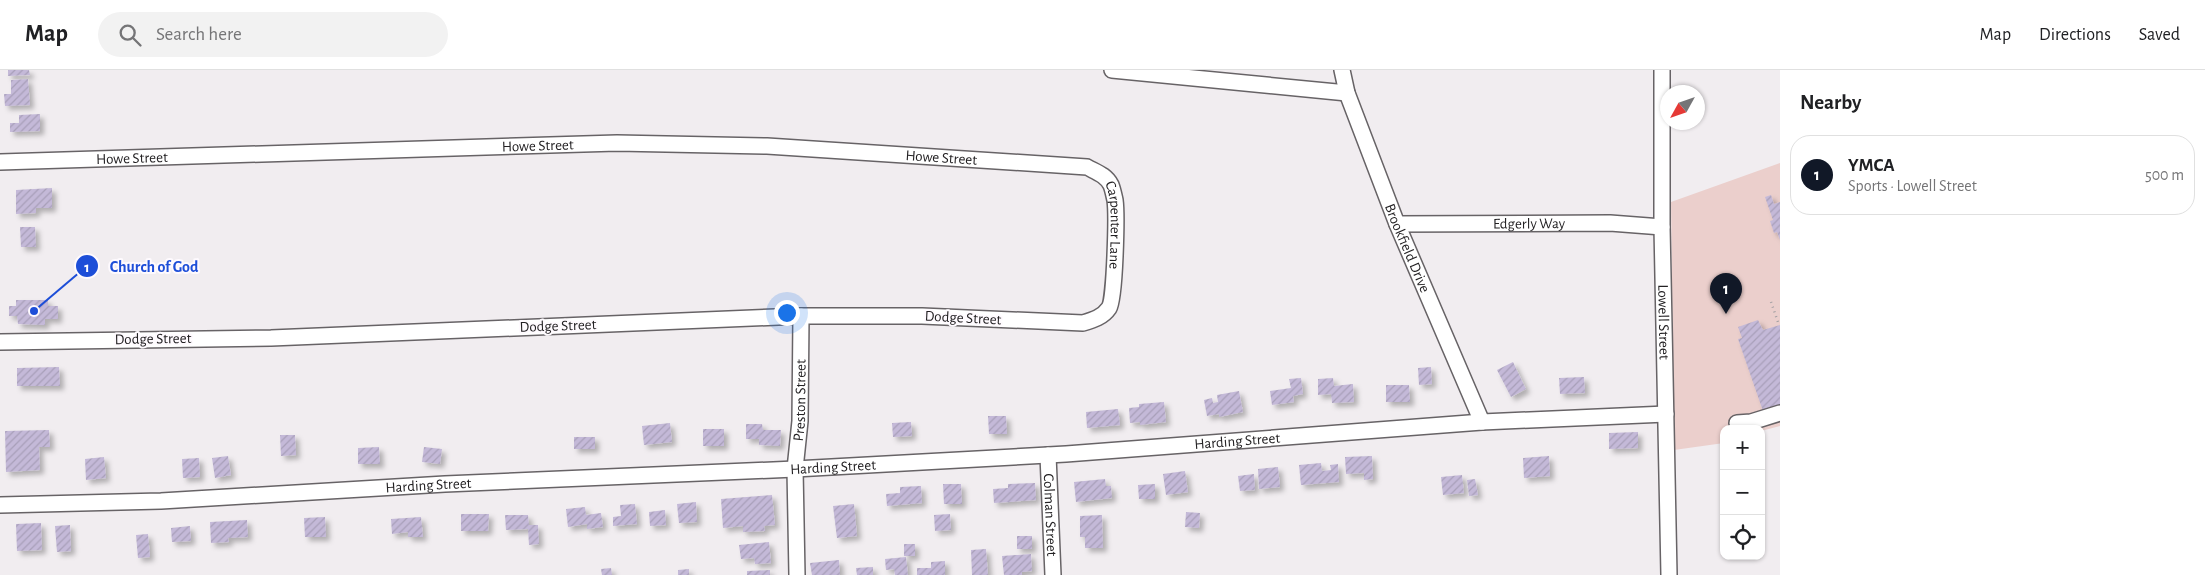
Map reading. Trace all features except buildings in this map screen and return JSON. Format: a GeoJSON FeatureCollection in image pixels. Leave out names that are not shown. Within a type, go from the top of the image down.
{"type":"FeatureCollection","features":[{"type":"Feature","properties":{"kind":"street"},"geometry":{"type":"LineString","coordinates":[[1112,70],[1175,73],[1347,93]]}},
{"type":"Feature","properties":{"kind":"street","name":"Brookfield Drive"},"geometry":{"type":"LineString","coordinates":[[1342,70],[1347,93],[1396,224],[1482,422]]}},
{"type":"Feature","properties":{"kind":"street","name":"Lowell Street"},"geometry":{"type":"LineString","coordinates":[[1662,70],[1662,226],[1669,575]]}},
{"type":"Feature","properties":{"kind":"street","name":"Howe Street"},"geometry":{"type":"LineString","coordinates":[[0,162],[617,143],[767,146],[1074,166]]}},
{"type":"Feature","properties":{"kind":"street","name":"Carpenter Lane"},"geometry":{"type":"LineString","coordinates":[[1074,166],[1087,168],[1101,174],[1110,184],[1115,200],[1113,281],[1110,307]]}},
{"type":"Feature","properties":{"kind":"street","name":"Edgerly Way"},"geometry":{"type":"LineString","coordinates":[[1396,224],[1610,224],[1662,226]]}},
{"type":"Feature","properties":{"kind":"street","name":"Dodge Street"},"geometry":{"type":"LineString","coordinates":[[0,342],[272,338],[801,316],[922,316],[1083,323],[1098,319],[1110,307]]}},
{"type":"Feature","properties":{"kind":"street","name":"Preston Street"},"geometry":{"type":"LineString","coordinates":[[797,575],[795,470],[800,422],[801,316]]}},
{"type":"Feature","properties":{"kind":"street"},"geometry":{"type":"LineString","coordinates":[[1738,423],[1780,413]]}},
{"type":"Feature","properties":{"kind":"street","name":"Harding Street"},"geometry":{"type":"LineString","coordinates":[[0,505],[161,501],[452,483],[795,470],[1048,455],[1482,422],[1666,414]]}},
{"type":"Feature","properties":{"kind":"street","name":"Colman Street"},"geometry":{"type":"LineString","coordinates":[[1048,455],[1054,575]]}},
{"type":"Feature","properties":{"kind":"path"},"geometry":{"type":"LineString","coordinates":[[1771,302],[1779,325]]}},
{"type":"Feature","properties":{"kind":"shaded area"},"geometry":{"type":"Polygon","coordinates":[[[1780,163],[1780,426],[1765,430],[1765,425],[1720,425],[1720,444],[1674,450],[1671,202],[1780,163]]]}},
{"type":"Feature","properties":{"kind":"place","name":"Church of God"},"geometry":{"type":"Point","coordinates":[34,311]}},
{"type":"Feature","properties":{"kind":"place","name":"YMCA"},"geometry":{"type":"Point","coordinates":[1726,314]}}]}
